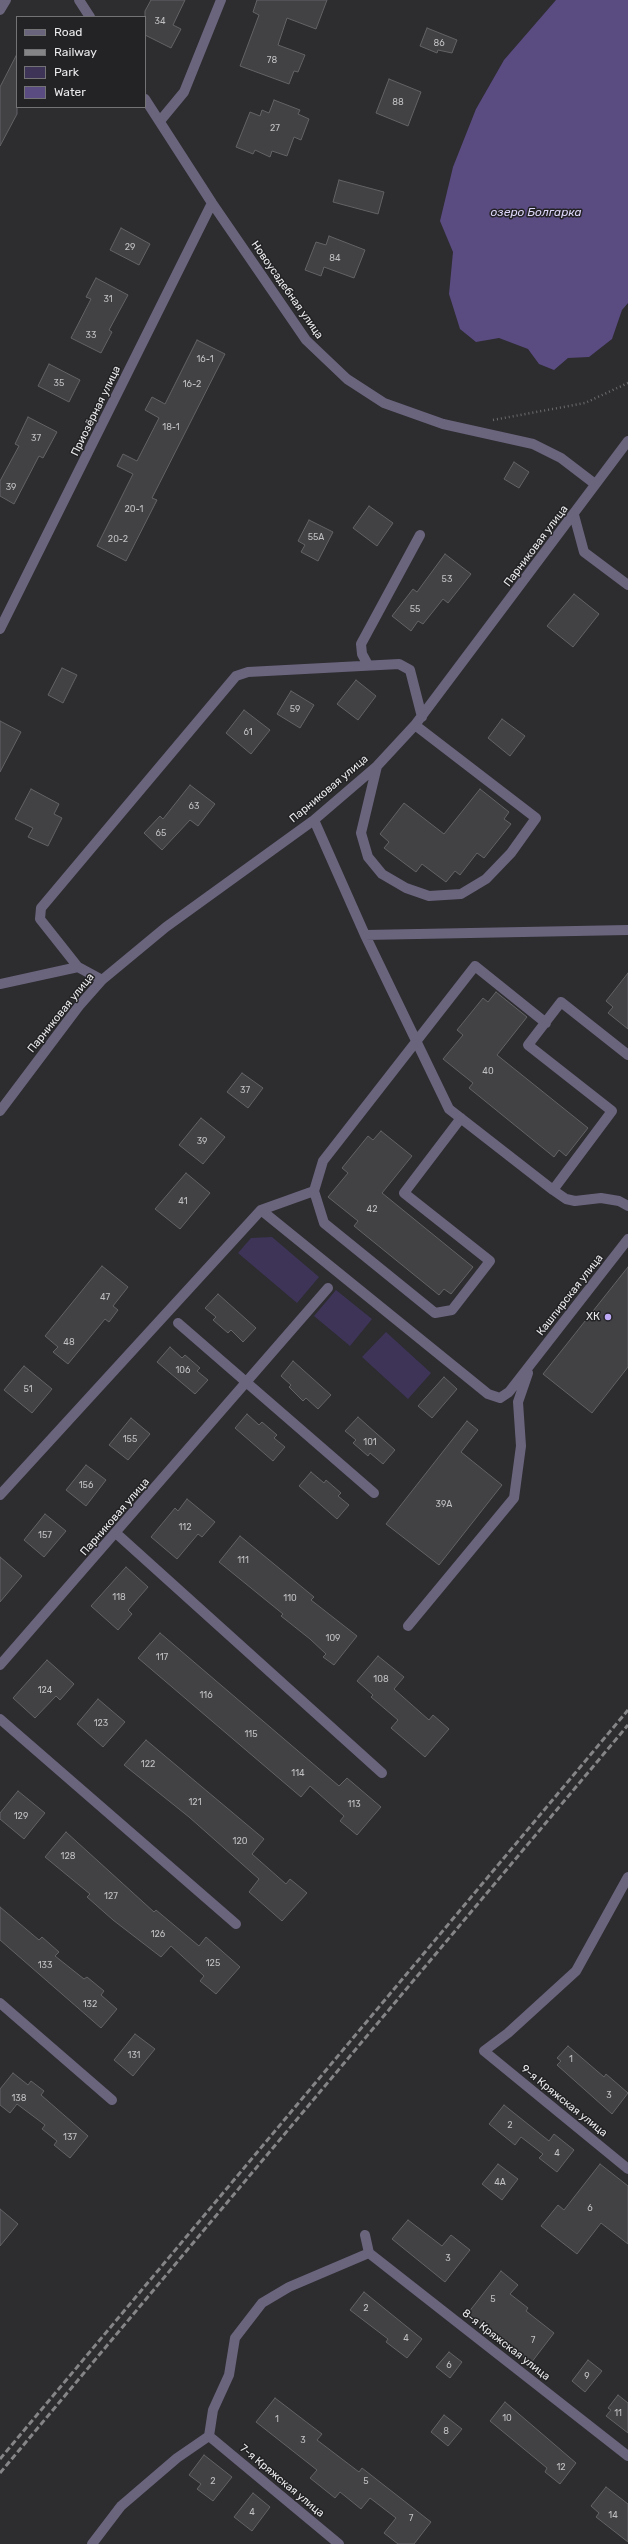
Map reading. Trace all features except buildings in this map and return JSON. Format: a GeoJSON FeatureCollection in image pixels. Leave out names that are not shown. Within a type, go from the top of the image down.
{"type":"FeatureCollection","features":[{"type":"Feature","properties":{"kind":"street"},"geometry":{"type":"LineString","coordinates":[[0,10],[6,0]]}},
{"type":"Feature","properties":{"kind":"street"},"geometry":{"type":"LineString","coordinates":[[79,0],[89,16]]}},
{"type":"Feature","properties":{"kind":"street"},"geometry":{"type":"LineString","coordinates":[[160,121],[184,92],[221,0]]}},
{"type":"Feature","properties":{"kind":"street","name":"Новоусадебная улица"},"geometry":{"type":"LineString","coordinates":[[146,100],[212,203],[306,340],[347,379],[384,403],[443,424],[533,444],[561,458],[595,484]]}},
{"type":"Feature","properties":{"kind":"street","name":"Приозёрная улица"},"geometry":{"type":"LineString","coordinates":[[0,629],[212,203]]}},
{"type":"Feature","properties":{"kind":"street","name":"Парниковая улица"},"geometry":{"type":"LineString","coordinates":[[0,1111],[79,1006],[102,980],[166,927],[314,820],[377,766],[422,717],[628,441]]}},
{"type":"Feature","properties":{"kind":"street"},"geometry":{"type":"LineString","coordinates":[[574,515],[584,552],[628,585]]}},
{"type":"Feature","properties":{"kind":"street"},"geometry":{"type":"LineString","coordinates":[[368,665],[362,654],[361,644],[420,535]]}},
{"type":"Feature","properties":{"kind":"street"},"geometry":{"type":"LineString","coordinates":[[102,980],[78,967],[40,919],[42,908],[236,676],[248,672],[398,664],[410,670],[422,717]]}},
{"type":"Feature","properties":{"kind":"street"},"geometry":{"type":"LineString","coordinates":[[377,766],[361,833],[368,857],[382,874],[406,888],[429,896],[461,894],[486,879],[511,853],[536,818],[415,725]]}},
{"type":"Feature","properties":{"kind":"street"},"geometry":{"type":"LineString","coordinates":[[314,820],[365,935],[449,1109],[566,1199],[575,1201],[601,1198],[619,1201],[628,1206]]}},
{"type":"Feature","properties":{"kind":"street"},"geometry":{"type":"LineString","coordinates":[[365,935],[628,930]]}},
{"type":"Feature","properties":{"kind":"street"},"geometry":{"type":"LineString","coordinates":[[461,1118],[404,1193],[490,1261],[452,1310],[435,1313],[324,1223],[314,1191],[323,1161],[475,966],[546,1023]]}},
{"type":"Feature","properties":{"kind":"street"},"geometry":{"type":"LineString","coordinates":[[0,984],[78,967]]}},
{"type":"Feature","properties":{"kind":"street"},"geometry":{"type":"LineString","coordinates":[[553,1190],[612,1111],[528,1045],[561,1002],[628,1055]]}},
{"type":"Feature","properties":{"kind":"street"},"geometry":{"type":"LineString","coordinates":[[0,1495],[261,1210],[314,1191]]}},
{"type":"Feature","properties":{"kind":"street","name":"Кашпирская улица"},"geometry":{"type":"LineString","coordinates":[[261,1210],[488,1394],[500,1398],[510,1392],[628,1239]]}},
{"type":"Feature","properties":{"kind":"street","name":"Парниковая улица"},"geometry":{"type":"LineString","coordinates":[[0,1665],[117,1534],[328,1288]]}},
{"type":"Feature","properties":{"kind":"street"},"geometry":{"type":"LineString","coordinates":[[178,1323],[374,1493]]}},
{"type":"Feature","properties":{"kind":"street"},"geometry":{"type":"LineString","coordinates":[[408,1626],[514,1498],[521,1446],[518,1402],[530,1366]]}},
{"type":"Feature","properties":{"kind":"street"},"geometry":{"type":"LineString","coordinates":[[117,1534],[382,1773]]}},
{"type":"Feature","properties":{"kind":"street"},"geometry":{"type":"LineString","coordinates":[[0,1719],[236,1924]]}},
{"type":"Feature","properties":{"kind":"street"},"geometry":{"type":"LineString","coordinates":[[625,1891],[628,1877]]}},
{"type":"Feature","properties":{"kind":"street","name":"9-я Кряжская улица"},"geometry":{"type":"LineString","coordinates":[[625,1891],[576,1971],[508,2033],[484,2051],[628,2169]]}},
{"type":"Feature","properties":{"kind":"street"},"geometry":{"type":"LineString","coordinates":[[0,2003],[112,2100]]}},
{"type":"Feature","properties":{"kind":"street"},"geometry":{"type":"LineString","coordinates":[[92,2544],[120,2506],[177,2458],[209,2436],[213,2410],[229,2375],[235,2338],[262,2303],[289,2288],[369,2252],[365,2235]]}},
{"type":"Feature","properties":{"kind":"street","name":"8-я Кряжская улица"},"geometry":{"type":"LineString","coordinates":[[369,2252],[628,2456]]}},
{"type":"Feature","properties":{"kind":"street","name":"7-я Кряжская улица"},"geometry":{"type":"LineString","coordinates":[[209,2436],[339,2544]]}},
{"type":"Feature","properties":{"kind":"path"},"geometry":{"type":"LineString","coordinates":[[486,421],[585,403],[628,383]]}},
{"type":"Feature","properties":{"kind":"green space"},"geometry":{"type":"Polygon","coordinates":[[[272,1237],[319,1277],[297,1303],[238,1253],[251,1238],[272,1237]]]}},
{"type":"Feature","properties":{"kind":"green space"},"geometry":{"type":"Polygon","coordinates":[[[336,1290],[372,1319],[350,1346],[314,1316],[336,1290]]]}},
{"type":"Feature","properties":{"kind":"green space"},"geometry":{"type":"Polygon","coordinates":[[[386,1332],[431,1373],[408,1399],[362,1357],[386,1332]]]}},
{"type":"Feature","properties":{"kind":"water","name":"озеро Болгарка"},"geometry":{"type":"Polygon","coordinates":[[[556,0],[628,0],[628,303],[622,310],[612,339],[589,357],[568,358],[554,370],[539,364],[528,349],[499,338],[476,342],[460,329],[449,294],[453,252],[440,221],[453,167],[476,109],[504,60],[556,0]]]}},
{"type":"Feature","properties":{"kind":"railway"},"geometry":{"type":"LineString","coordinates":[[0,2459],[628,1710]]}},
{"type":"Feature","properties":{"kind":"railway"},"geometry":{"type":"LineString","coordinates":[[0,2473],[628,1725]]}},
{"type":"Feature","properties":{"kind":"place","name":"ХК"},"geometry":{"type":"Point","coordinates":[608,1317]}}]}
